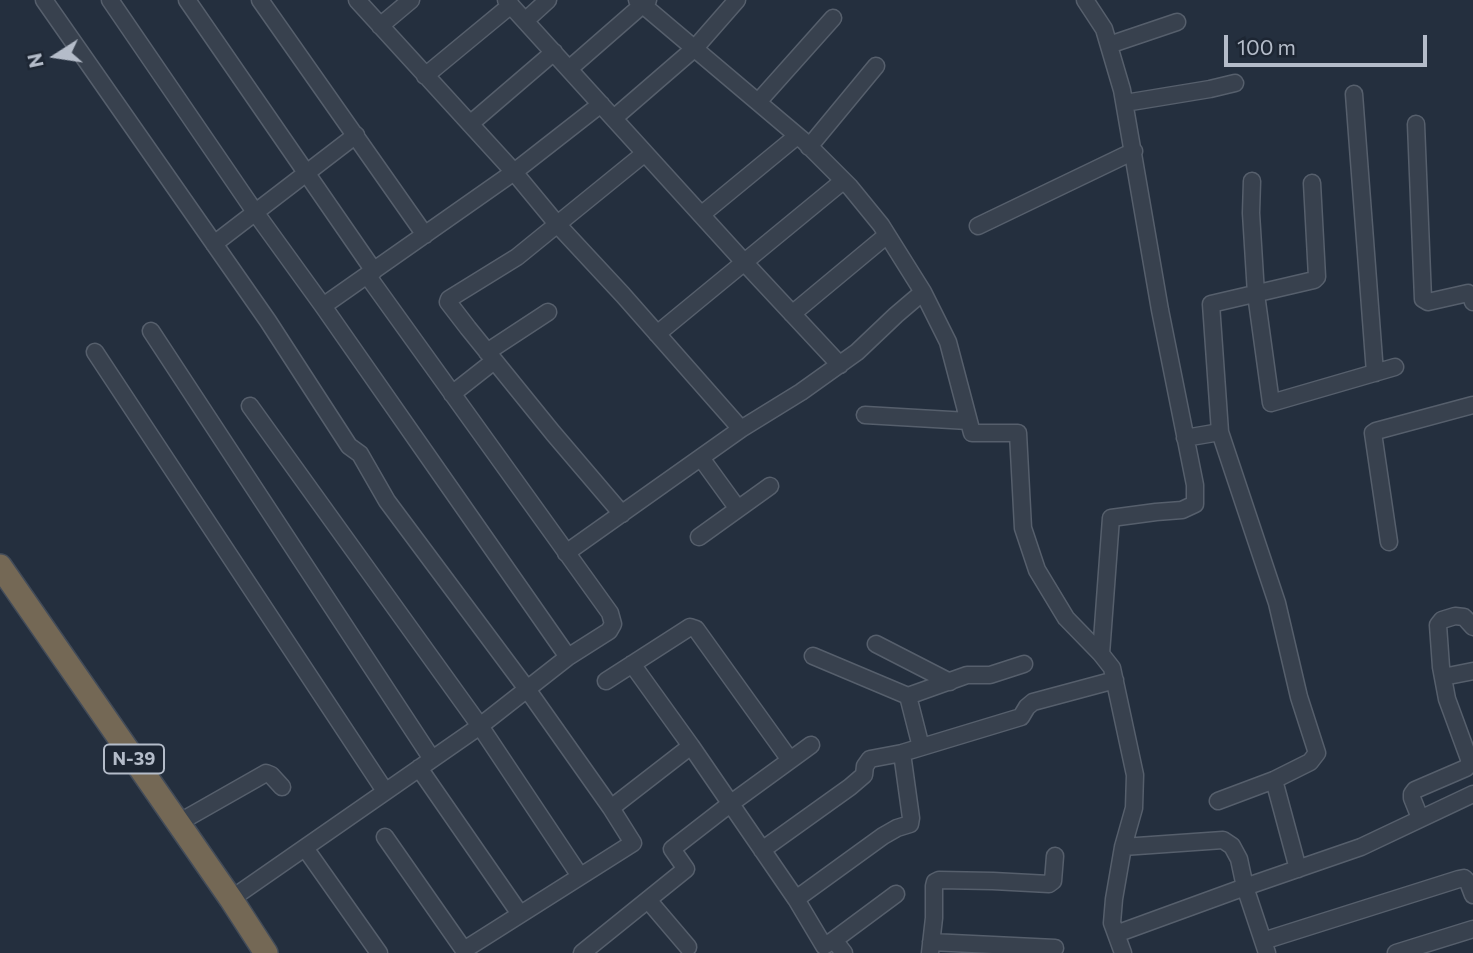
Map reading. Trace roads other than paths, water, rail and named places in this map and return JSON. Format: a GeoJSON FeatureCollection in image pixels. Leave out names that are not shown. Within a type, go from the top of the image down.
{"type":"FeatureCollection","features":[{"type":"Feature","properties":{"kind":"highway","name":"N-39"},"geometry":{"type":"LineString","coordinates":[[0,566],[266,953]]}},
{"type":"Feature","properties":{"kind":"street"},"geometry":{"type":"LineString","coordinates":[[44,0],[268,321],[349,446],[360,454],[387,501],[527,689],[633,843],[520,914],[466,952],[385,837]]}},
{"type":"Feature","properties":{"kind":"street"},"geometry":{"type":"LineString","coordinates":[[110,0],[255,212],[568,657]]}},
{"type":"Feature","properties":{"kind":"street"},"geometry":{"type":"LineString","coordinates":[[187,0],[306,173],[452,394],[610,613],[613,624],[609,631],[568,657],[480,726],[231,899]]}},
{"type":"Feature","properties":{"kind":"street"},"geometry":{"type":"LineString","coordinates":[[260,0],[425,235]]}},
{"type":"Feature","properties":{"kind":"street"},"geometry":{"type":"LineString","coordinates":[[356,0],[514,172],[557,224],[741,429]]}},
{"type":"Feature","properties":{"kind":"street"},"geometry":{"type":"LineString","coordinates":[[380,26],[411,0]]}},
{"type":"Feature","properties":{"kind":"street"},"geometry":{"type":"LineString","coordinates":[[525,21],[548,0]]}},
{"type":"Feature","properties":{"kind":"street"},"geometry":{"type":"LineString","coordinates":[[614,118],[695,48],[737,0]]}},
{"type":"Feature","properties":{"kind":"street"},"geometry":{"type":"LineString","coordinates":[[1087,0],[1104,29],[1125,103],[1160,310],[1195,485],[1195,504],[1182,510],[1111,519],[1101,653]]}},
{"type":"Feature","properties":{"kind":"street"},"geometry":{"type":"LineString","coordinates":[[569,69],[643,2],[803,141],[881,225],[923,292],[948,342],[972,433],[1018,433],[1023,528],[1037,570],[1066,618],[1112,668],[1136,775],[1134,808],[1123,847],[1113,911],[1112,923],[1121,952]]}},
{"type":"Feature","properties":{"kind":"street"},"geometry":{"type":"LineString","coordinates":[[425,76],[509,3],[840,365]]}},
{"type":"Feature","properties":{"kind":"street"},"geometry":{"type":"LineString","coordinates":[[758,102],[832,18]]}},
{"type":"Feature","properties":{"kind":"street"},"geometry":{"type":"LineString","coordinates":[[1109,45],[1177,22]]}},
{"type":"Feature","properties":{"kind":"street"},"geometry":{"type":"LineString","coordinates":[[470,124],[554,52]]}},
{"type":"Feature","properties":{"kind":"street"},"geometry":{"type":"LineString","coordinates":[[701,215],[803,141],[876,66]]}},
{"type":"Feature","properties":{"kind":"street"},"geometry":{"type":"LineString","coordinates":[[1125,103],[1235,83]]}},
{"type":"Feature","properties":{"kind":"street"},"geometry":{"type":"LineString","coordinates":[[1354,94],[1375,373]]}},
{"type":"Feature","properties":{"kind":"street"},"geometry":{"type":"LineString","coordinates":[[323,306],[514,172],[601,104]]}},
{"type":"Feature","properties":{"kind":"street"},"geometry":{"type":"LineString","coordinates":[[1416,124],[1423,299],[1427,302],[1468,293],[1473,302]]}},
{"type":"Feature","properties":{"kind":"street"},"geometry":{"type":"LineString","coordinates":[[214,244],[356,135]]}},
{"type":"Feature","properties":{"kind":"street"},"geometry":{"type":"LineString","coordinates":[[978,226],[1134,151]]}},
{"type":"Feature","properties":{"kind":"street"},"geometry":{"type":"LineString","coordinates":[[622,514],[448,302],[517,257],[645,153]]}},
{"type":"Feature","properties":{"kind":"street"},"geometry":{"type":"LineString","coordinates":[[657,334],[843,181]]}},
{"type":"Feature","properties":{"kind":"street"},"geometry":{"type":"LineString","coordinates":[[1252,181],[1251,214],[1256,294],[1271,403],[1395,367]]}},
{"type":"Feature","properties":{"kind":"street"},"geometry":{"type":"LineString","coordinates":[[1218,801],[1274,780],[1310,762],[1317,752],[1299,697],[1277,603],[1220,432],[1211,304],[1314,280],[1317,276],[1312,183]]}},
{"type":"Feature","properties":{"kind":"street"},"geometry":{"type":"LineString","coordinates":[[792,314],[887,235]]}},
{"type":"Feature","properties":{"kind":"street"},"geometry":{"type":"LineString","coordinates":[[566,553],[741,429],[840,365],[923,292]]}},
{"type":"Feature","properties":{"kind":"street"},"geometry":{"type":"LineString","coordinates":[[452,394],[490,356],[548,312]]}},
{"type":"Feature","properties":{"kind":"street"},"geometry":{"type":"LineString","coordinates":[[151,331],[520,914]]}},
{"type":"Feature","properties":{"kind":"street"},"geometry":{"type":"LineString","coordinates":[[95,352],[385,791]]}},
{"type":"Feature","properties":{"kind":"street"},"geometry":{"type":"LineString","coordinates":[[1389,542],[1373,433],[1473,405]]}},
{"type":"Feature","properties":{"kind":"street"},"geometry":{"type":"LineString","coordinates":[[250,406],[480,726],[580,876]]}},
{"type":"Feature","properties":{"kind":"street"},"geometry":{"type":"LineString","coordinates":[[865,415],[968,421]]}},
{"type":"Feature","properties":{"kind":"street"},"geometry":{"type":"LineString","coordinates":[[1185,438],[1220,432]]}},
{"type":"Feature","properties":{"kind":"street"},"geometry":{"type":"LineString","coordinates":[[701,458],[738,509]]}},
{"type":"Feature","properties":{"kind":"street"},"geometry":{"type":"LineString","coordinates":[[699,537],[770,486]]}},
{"type":"Feature","properties":{"kind":"street"},"geometry":{"type":"LineString","coordinates":[[1420,818],[1412,794],[1415,790],[1466,768],[1469,764],[1447,699],[1438,625],[1442,620],[1455,616],[1464,617],[1473,627]]}},
{"type":"Feature","properties":{"kind":"street"},"geometry":{"type":"LineString","coordinates":[[606,681],[690,628],[696,629],[790,760]]}},
{"type":"Feature","properties":{"kind":"street"},"geometry":{"type":"LineString","coordinates":[[876,644],[950,682]]}},
{"type":"Feature","properties":{"kind":"street"},"geometry":{"type":"LineString","coordinates":[[813,656],[908,696],[967,675],[990,675],[1024,664]]}},
{"type":"Feature","properties":{"kind":"street"},"geometry":{"type":"LineString","coordinates":[[632,664],[796,899],[824,946],[839,947],[896,894]]}},
{"type":"Feature","properties":{"kind":"street"},"geometry":{"type":"LineString","coordinates":[[1443,677],[1473,671]]}},
{"type":"Feature","properties":{"kind":"street"},"geometry":{"type":"LineString","coordinates":[[762,850],[850,787],[864,775],[865,766],[870,759],[902,753],[1021,717],[1027,706],[1033,702],[1115,680]]}},
{"type":"Feature","properties":{"kind":"street"},"geometry":{"type":"LineString","coordinates":[[908,696],[921,747]]}},
{"type":"Feature","properties":{"kind":"street"},"geometry":{"type":"LineString","coordinates":[[582,953],[685,869],[672,849],[811,745]]}},
{"type":"Feature","properties":{"kind":"street"},"geometry":{"type":"LineString","coordinates":[[611,808],[691,746]]}},
{"type":"Feature","properties":{"kind":"street"},"geometry":{"type":"LineString","coordinates":[[796,899],[883,836],[910,824],[902,753]]}},
{"type":"Feature","properties":{"kind":"street"},"geometry":{"type":"LineString","coordinates":[[178,823],[266,773],[282,787]]}},
{"type":"Feature","properties":{"kind":"street"},"geometry":{"type":"LineString","coordinates":[[1274,780],[1298,869]]}},
{"type":"Feature","properties":{"kind":"street"},"geometry":{"type":"LineString","coordinates":[[1116,934],[1362,847],[1473,793]]}},
{"type":"Feature","properties":{"kind":"street"},"geometry":{"type":"LineString","coordinates":[[1123,847],[1223,840],[1232,846],[1239,859],[1245,887],[1265,947],[1460,879],[1464,878],[1468,882],[1473,895]]}},
{"type":"Feature","properties":{"kind":"street"},"geometry":{"type":"LineString","coordinates":[[305,848],[379,953]]}},
{"type":"Feature","properties":{"kind":"street"},"geometry":{"type":"LineString","coordinates":[[1055,856],[1053,881],[1049,884],[935,882],[931,947],[1055,948]]}},
{"type":"Feature","properties":{"kind":"street"},"geometry":{"type":"LineString","coordinates":[[648,900],[688,947]]}},
{"type":"Feature","properties":{"kind":"street"},"geometry":{"type":"LineString","coordinates":[[1396,953],[1415,950],[1473,929]]}}]}
